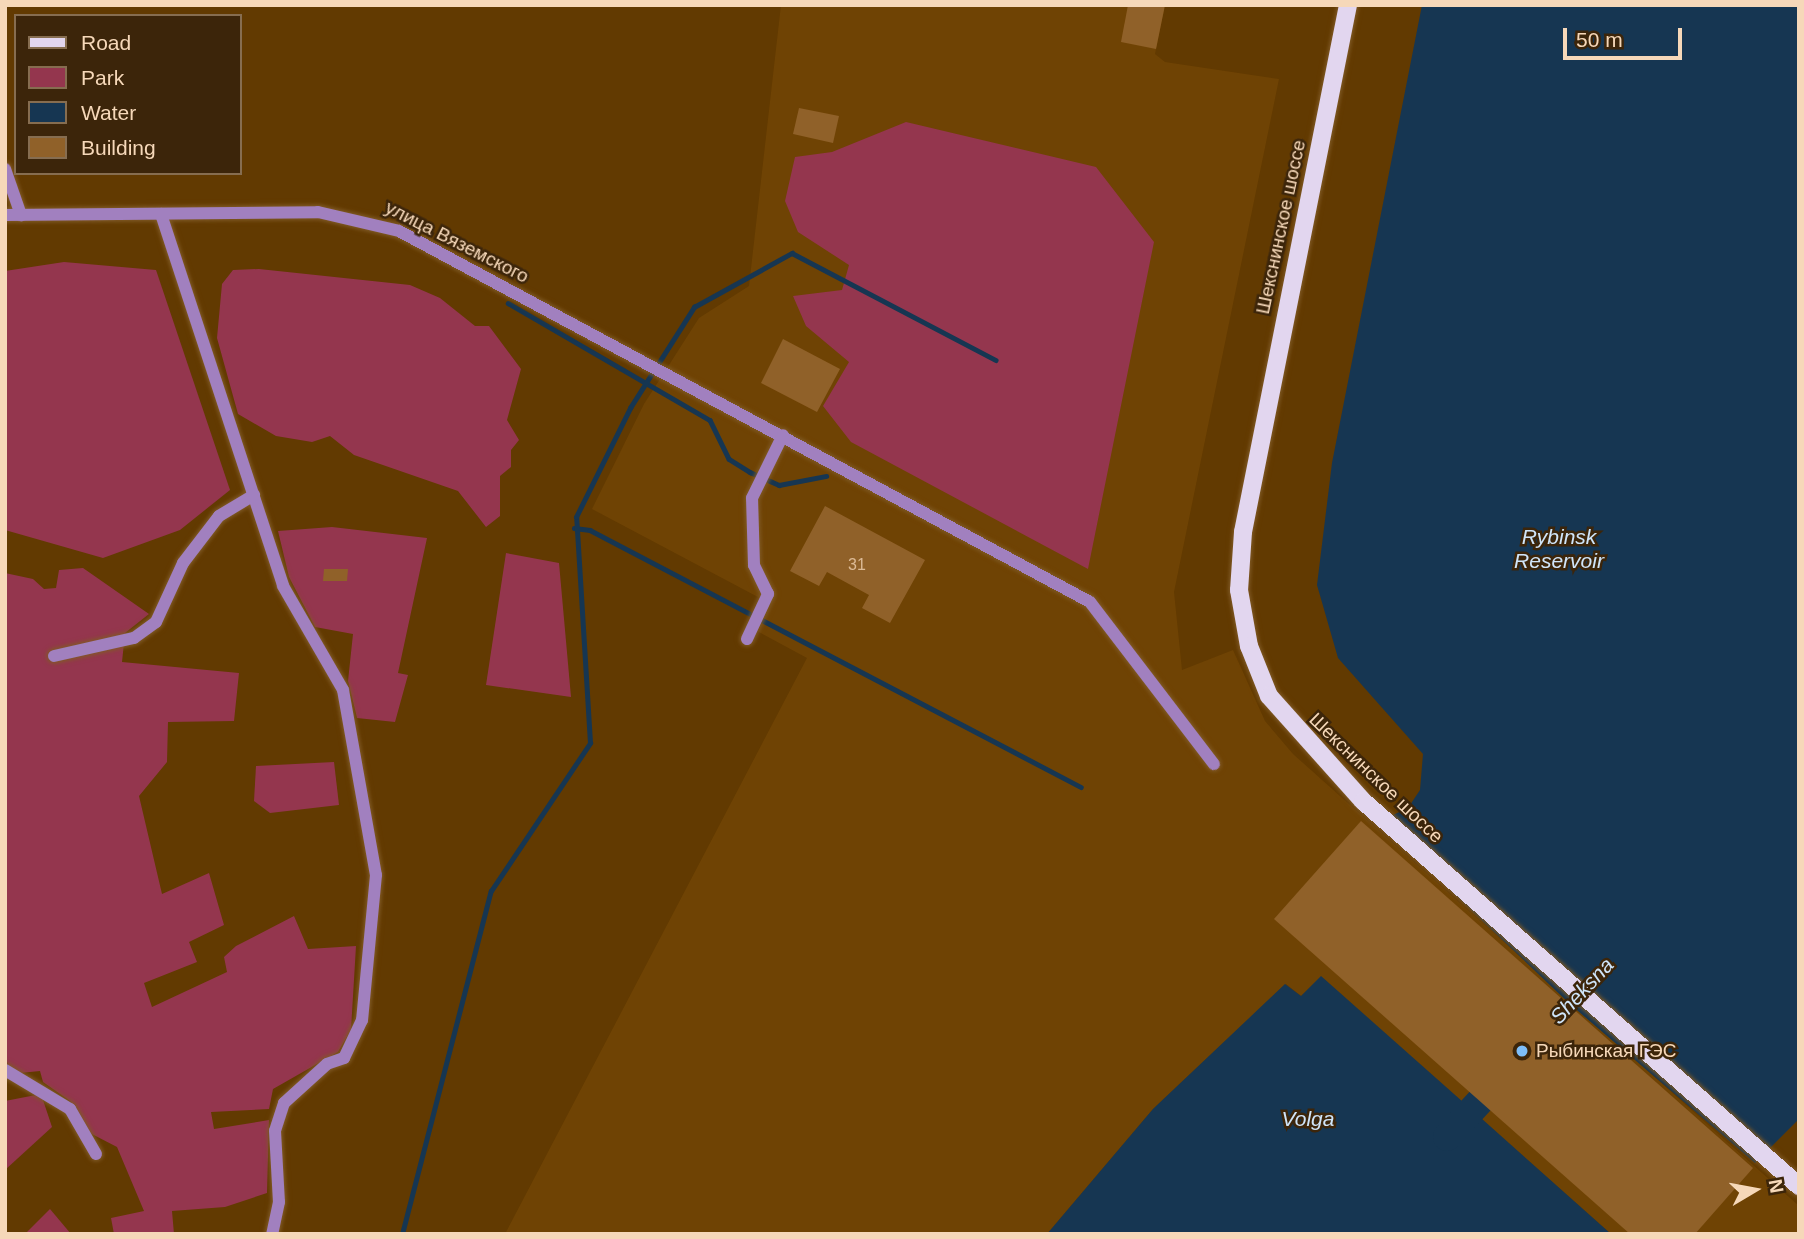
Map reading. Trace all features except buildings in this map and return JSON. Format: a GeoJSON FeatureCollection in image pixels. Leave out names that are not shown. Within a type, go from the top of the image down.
{"type":"FeatureCollection","features":[{"type":"Feature","properties":{"kind":"main road","name":"Шекснинское шоссе"},"geometry":{"type":"LineString","coordinates":[[1348,5],[1268,392],[1243,532],[1240,590],[1249,646],[1269,696],[1363,801],[1799,1186]]}},
{"type":"Feature","properties":{"kind":"street"},"geometry":{"type":"LineString","coordinates":[[5,169],[21,215]]}},
{"type":"Feature","properties":{"kind":"street","name":"улица Вяземского"},"geometry":{"type":"LineString","coordinates":[[5,215],[308,211],[368,219],[783,435],[1090,602],[1214,764]]}},
{"type":"Feature","properties":{"kind":"street"},"geometry":{"type":"LineString","coordinates":[[162,214],[283,586],[343,690],[376,875],[362,1020],[344,1058],[327,1065],[284,1103],[275,1131],[279,1202],[272,1234]]}},
{"type":"Feature","properties":{"kind":"street"},"geometry":{"type":"LineString","coordinates":[[747,639],[768,594],[754,565],[752,498],[783,435]]}},
{"type":"Feature","properties":{"kind":"street"},"geometry":{"type":"LineString","coordinates":[[54,656],[134,638],[156,622],[183,563],[219,516],[254,495]]}},
{"type":"Feature","properties":{"kind":"street"},"geometry":{"type":"LineString","coordinates":[[5,1070],[70,1109],[96,1154]]}},
{"type":"Feature","properties":{"kind":"shaded area"},"geometry":{"type":"Polygon","coordinates":[[[781,5],[1165,5],[1155,54],[1165,62],[1279,79],[1174,592],[1182,670],[1233,650],[1265,721],[1293,754],[1799,1206],[1799,1234],[1611,1234],[1321,977],[1301,996],[1286,984],[1153,1109],[1047,1234],[505,1234],[807,658],[757,631],[771,604],[592,509],[644,404],[699,318],[749,286],[781,5]]]}},
{"type":"Feature","properties":{"kind":"green space"},"geometry":{"type":"Polygon","coordinates":[[[906,122],[1096,167],[1154,242],[1088,569],[851,442],[823,406],[849,362],[806,326],[793,296],[842,290],[849,265],[798,232],[785,201],[795,157],[832,152],[906,122]]]}},
{"type":"Feature","properties":{"kind":"green space"},"geometry":{"type":"Polygon","coordinates":[[[64,262],[156,270],[230,490],[180,530],[103,558],[5,530],[5,271],[64,262]]]}},
{"type":"Feature","properties":{"kind":"green space"},"geometry":{"type":"Polygon","coordinates":[[[259,269],[410,285],[440,298],[475,326],[489,326],[521,369],[507,420],[519,440],[511,450],[511,467],[500,476],[500,516],[486,527],[458,491],[354,455],[330,436],[312,442],[276,436],[238,414],[217,338],[222,284],[233,270],[259,269]]]}},
{"type":"Feature","properties":{"kind":"green space"},"geometry":{"type":"Polygon","coordinates":[[[332,527],[427,538],[398,673],[408,675],[395,722],[357,718],[348,681],[353,634],[315,627],[289,577],[278,531],[332,527]]]}},
{"type":"Feature","properties":{"kind":"green space"},"geometry":{"type":"Polygon","coordinates":[[[506,553],[559,563],[571,697],[486,685],[506,553]]]}},
{"type":"Feature","properties":{"kind":"green space"},"geometry":{"type":"Polygon","coordinates":[[[83,568],[149,614],[125,633],[122,662],[239,673],[234,721],[168,722],[167,762],[139,796],[162,894],[209,873],[224,925],[189,942],[197,962],[144,983],[152,1007],[227,972],[224,957],[236,946],[294,916],[308,949],[356,946],[351,1030],[338,1052],[273,1089],[269,1109],[211,1112],[214,1129],[269,1120],[267,1193],[225,1207],[172,1211],[174,1234],[114,1234],[111,1218],[144,1211],[117,1147],[86,1131],[70,1101],[43,1082],[40,1071],[10,1074],[5,1054],[5,573],[33,579],[44,589],[56,588],[59,570],[83,568]]]}},
{"type":"Feature","properties":{"kind":"green space"},"geometry":{"type":"Polygon","coordinates":[[[334,762],[339,805],[270,813],[254,801],[256,766],[334,762]]]}},
{"type":"Feature","properties":{"kind":"green space"},"geometry":{"type":"Polygon","coordinates":[[[41,1094],[52,1127],[5,1170],[5,1101],[41,1094]]]}},
{"type":"Feature","properties":{"kind":"green space"},"geometry":{"type":"Polygon","coordinates":[[[50,1209],[71,1234],[25,1234],[50,1209]]]}},
{"type":"Feature","properties":{"kind":"water","name":"Rybinsk Reservoir"},"geometry":{"type":"Polygon","coordinates":[[[1422,5],[1799,5],[1799,1119],[1755,1163],[1571,1005],[1378,822],[1408,808],[1420,790],[1423,754],[1338,658],[1317,585],[1332,463],[1422,5]]]}},
{"type":"Feature","properties":{"kind":"water","name":"Volga"},"geometry":{"type":"Polygon","coordinates":[[[1321,976],[1611,1234],[1047,1234],[1153,1109],[1285,984],[1301,996],[1321,976]]]}},
{"type":"Feature","properties":{"kind":"waterway"},"geometry":{"type":"LineString","coordinates":[[402,1234],[491,891],[590,743],[576,517],[630,408],[694,307],[792,253],[996,360]]}},
{"type":"Feature","properties":{"kind":"waterway"},"geometry":{"type":"LineString","coordinates":[[508,303],[710,420],[729,459],[750,472],[779,485],[826,476]]}},
{"type":"Feature","properties":{"kind":"waterway"},"geometry":{"type":"LineString","coordinates":[[574,528],[590,530],[1081,787]]}},
{"type":"Feature","properties":{"kind":"waterway","name":"Sheksna"},"geometry":{"type":"LineString","coordinates":[[1447,1137],[1505,1074]]}},
{"type":"Feature","properties":{"kind":"place","name":"Рыбинская ГЭС"},"geometry":{"type":"Point","coordinates":[1522,1051]}}]}
